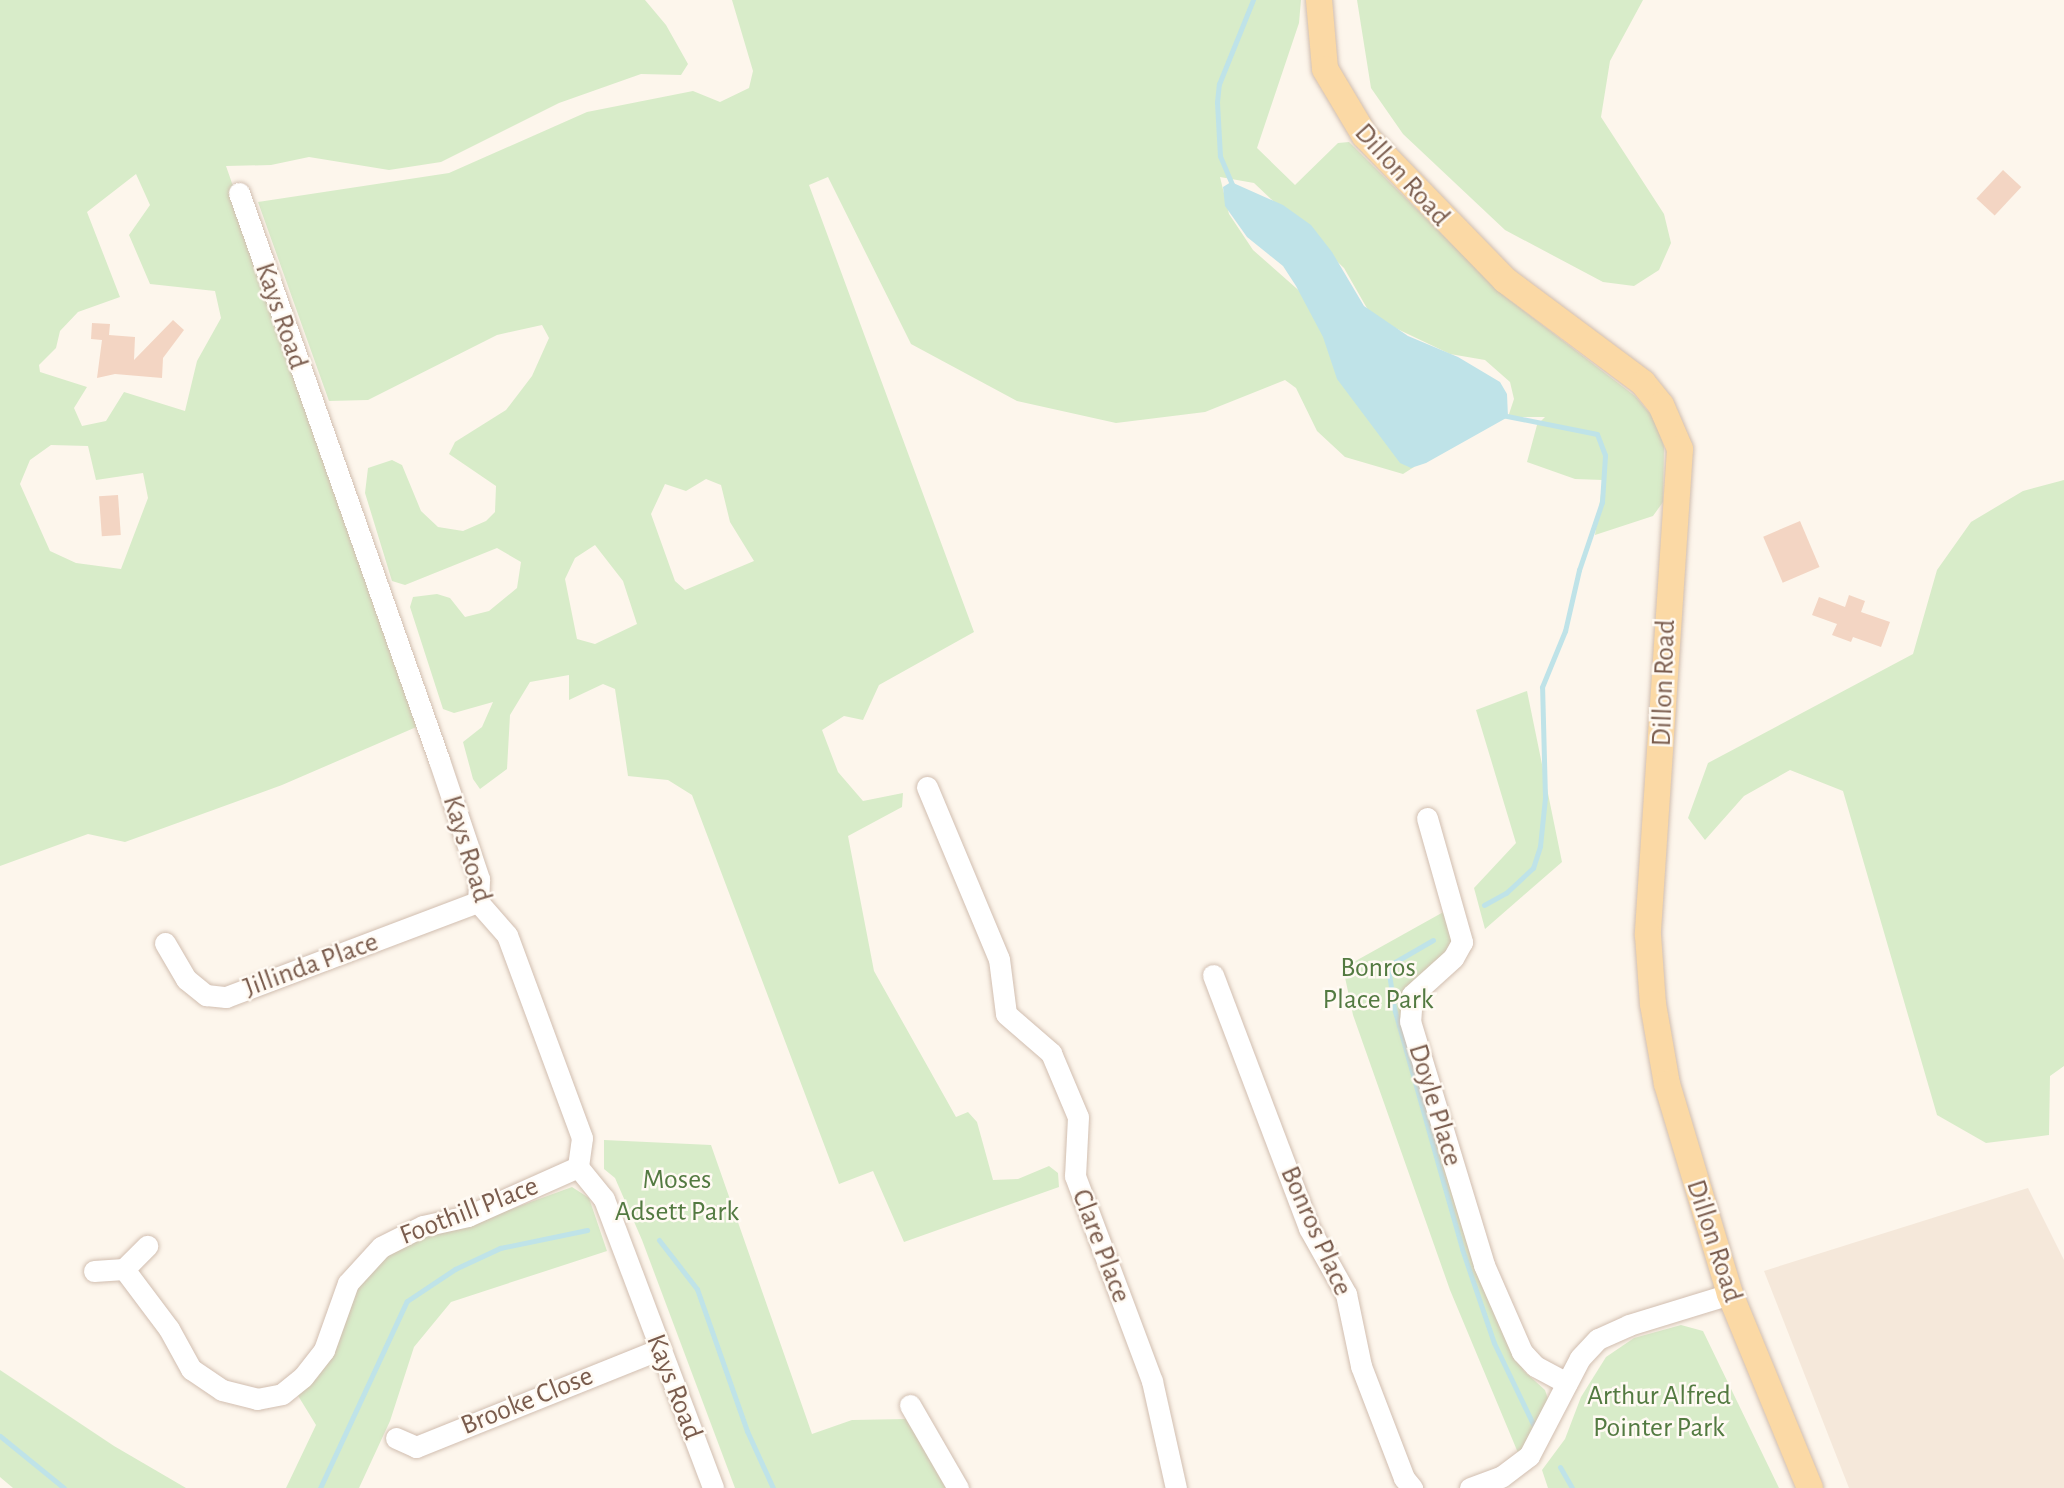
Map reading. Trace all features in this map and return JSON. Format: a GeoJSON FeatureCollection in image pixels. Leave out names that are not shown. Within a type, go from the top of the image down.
{"type":"FeatureCollection","features":[{"type":"Feature","properties":{"kind":"main road","name":"Dillon Road"},"geometry":{"type":"LineString","coordinates":[[1318,0],[1325,69],[1364,136],[1505,280],[1643,383],[1661,405],[1679,449],[1648,935],[1653,1004],[1667,1084],[1731,1294],[1810,1488]]}},
{"type":"Feature","properties":{"kind":"street","name":"Kays Road"},"geometry":{"type":"LineString","coordinates":[[239,193],[439,760],[479,879],[478,902],[507,936],[582,1138],[578,1167],[604,1199],[713,1488]]}},
{"type":"Feature","properties":{"kind":"street","name":"Clare Place"},"geometry":{"type":"LineString","coordinates":[[927,787],[999,959],[1001,1002],[1006,1014],[1051,1053],[1078,1116],[1074,1176],[1152,1381],[1177,1488]]}},
{"type":"Feature","properties":{"kind":"street","name":"Doyle Place"},"geometry":{"type":"LineString","coordinates":[[1427,818],[1462,942],[1453,958],[1412,995],[1410,1021],[1484,1265],[1522,1352],[1535,1366],[1567,1383]]}},
{"type":"Feature","properties":{"kind":"street","name":"Jillinda Place"},"geometry":{"type":"LineString","coordinates":[[165,943],[186,979],[206,995],[226,996],[478,902]]}},
{"type":"Feature","properties":{"kind":"street","name":"Bonros Place"},"geometry":{"type":"LineString","coordinates":[[1213,975],[1309,1228],[1346,1294],[1358,1358],[1404,1478],[1412,1488]]}},
{"type":"Feature","properties":{"kind":"street","name":"Foothill Place"},"geometry":{"type":"LineString","coordinates":[[124,1269],[169,1329],[191,1369],[222,1390],[257,1399],[282,1394],[303,1377],[324,1350],[348,1283],[381,1247],[423,1226],[468,1216],[578,1167]]}},
{"type":"Feature","properties":{"kind":"street"},"geometry":{"type":"LineString","coordinates":[[94,1271],[124,1269],[147,1246]]}},
{"type":"Feature","properties":{"kind":"street"},"geometry":{"type":"LineString","coordinates":[[1471,1488],[1501,1477],[1529,1456],[1586,1350],[1612,1332],[1731,1294]]}},
{"type":"Feature","properties":{"kind":"street","name":"Brooke Close"},"geometry":{"type":"LineString","coordinates":[[396,1437],[416,1447],[660,1349]]}},
{"type":"Feature","properties":{"kind":"street"},"geometry":{"type":"LineString","coordinates":[[910,1405],[958,1488]]}},
{"type":"Feature","properties":{"kind":"shaded area"},"geometry":{"type":"Polygon","coordinates":[[[2028,1188],[2064,1260],[2064,1488],[1849,1488],[1764,1271],[2028,1188]]]}},
{"type":"Feature","properties":{"kind":"green space"},"geometry":{"type":"Polygon","coordinates":[[[0,0],[645,0],[666,25],[688,64],[681,75],[641,74],[559,103],[441,162],[389,170],[309,157],[271,165],[226,166],[421,725],[282,785],[125,842],[88,834],[0,866],[0,0]],[[136,174],[87,212],[120,297],[78,312],[60,331],[56,348],[39,365],[40,372],[87,387],[74,408],[82,426],[106,421],[124,392],[185,411],[197,361],[221,318],[215,291],[150,284],[129,235],[150,205],[136,174]],[[51,445],[30,460],[20,484],[50,551],[76,563],[121,569],[148,498],[143,473],[96,480],[88,446],[51,445]]]}},
{"type":"Feature","properties":{"kind":"green space"},"geometry":{"type":"Polygon","coordinates":[[[732,0],[1301,0],[1299,23],[1257,148],[1295,185],[1338,143],[1349,142],[1503,295],[1635,396],[1657,422],[1664,447],[1663,502],[1653,516],[1595,535],[1603,480],[1575,479],[1527,462],[1537,425],[1545,417],[1508,417],[1514,399],[1510,382],[1485,360],[1450,354],[1372,317],[1344,268],[1254,183],[1220,177],[1229,214],[1253,250],[1321,310],[1412,455],[1414,467],[1403,474],[1345,457],[1317,431],[1296,388],[1285,380],[1205,412],[1116,423],[1017,401],[911,344],[828,177],[809,185],[974,632],[879,685],[863,720],[844,716],[822,730],[838,772],[863,801],[903,793],[902,807],[848,836],[874,971],[956,1117],[968,1112],[977,1122],[993,1180],[1018,1179],[1049,1166],[1058,1173],[1059,1187],[904,1242],[873,1171],[839,1184],[692,795],[668,780],[628,776],[615,689],[603,684],[569,700],[569,675],[530,682],[510,715],[507,769],[480,789],[473,779],[463,742],[482,727],[493,702],[454,713],[443,709],[410,607],[413,597],[437,594],[450,598],[465,617],[489,611],[517,588],[521,562],[497,548],[405,585],[392,581],[365,493],[368,468],[392,460],[402,465],[421,511],[438,527],[463,531],[486,521],[495,512],[496,486],[449,454],[455,442],[506,410],[532,376],[549,338],[542,325],[497,335],[368,400],[329,401],[258,202],[449,173],[587,112],[693,91],[720,102],[749,88],[753,71],[732,0]],[[706,479],[686,491],[665,484],[651,514],[675,581],[685,590],[754,561],[730,522],[721,485],[706,479]],[[595,545],[575,558],[565,579],[577,639],[595,644],[637,624],[623,581],[595,545]]]}},
{"type":"Feature","properties":{"kind":"green space"},"geometry":{"type":"Polygon","coordinates":[[[1357,0],[1643,0],[1610,61],[1601,117],[1664,214],[1671,243],[1659,270],[1634,286],[1603,282],[1505,230],[1403,134],[1371,88],[1357,0]]]}},
{"type":"Feature","properties":{"kind":"green space"},"geometry":{"type":"Polygon","coordinates":[[[2064,480],[2064,1066],[2050,1076],[2049,1135],[1986,1143],[1937,1115],[1843,791],[1790,770],[1744,796],[1705,840],[1688,818],[1708,763],[1913,654],[1937,570],[1971,522],[2023,491],[2064,480]]]}},
{"type":"Feature","properties":{"kind":"green space"},"geometry":{"type":"Polygon","coordinates":[[[1527,691],[1562,862],[1485,929],[1474,888],[1516,843],[1476,710],[1527,691]]]}},
{"type":"Feature","properties":{"kind":"green space","name":"Bonros Place Park"},"geometry":{"type":"Polygon","coordinates":[[[1447,910],[1455,944],[1407,997],[1482,1272],[1524,1371],[1545,1390],[1550,1405],[1521,1460],[1450,1290],[1353,1015],[1343,968],[1447,910]]]}},
{"type":"Feature","properties":{"kind":"green space","name":"Moses Adsett Park"},"geometry":{"type":"Polygon","coordinates":[[[604,1140],[711,1145],[812,1434],[852,1420],[906,1419],[948,1488],[735,1488],[642,1240],[615,1178],[604,1169],[604,1140]]]}},
{"type":"Feature","properties":{"kind":"green space"},"geometry":{"type":"Polygon","coordinates":[[[572,1187],[589,1198],[607,1251],[451,1302],[414,1347],[390,1421],[359,1488],[286,1488],[316,1425],[297,1394],[353,1287],[383,1256],[420,1235],[456,1229],[572,1187]]]}},
{"type":"Feature","properties":{"kind":"green space","name":"Arthur Alfred Pointer Park"},"geometry":{"type":"Polygon","coordinates":[[[1681,1325],[1703,1331],[1779,1488],[1548,1488],[1542,1470],[1565,1439],[1581,1397],[1606,1357],[1634,1338],[1681,1325]]]}},
{"type":"Feature","properties":{"kind":"green space"},"geometry":{"type":"Polygon","coordinates":[[[0,1370],[114,1446],[186,1488],[13,1488],[0,1477],[0,1370]]]}},
{"type":"Feature","properties":{"kind":"water"},"geometry":{"type":"Polygon","coordinates":[[[1231,182],[1283,205],[1311,225],[1332,252],[1364,306],[1408,336],[1458,357],[1500,382],[1507,394],[1508,417],[1426,463],[1411,468],[1400,463],[1337,379],[1323,337],[1283,266],[1247,237],[1225,206],[1223,187],[1231,182]]]}},
{"type":"Feature","properties":{"kind":"building"},"geometry":{"type":"Polygon","coordinates":[[[2003,170],[2021,187],[1995,216],[1976,199],[2003,170]]]}},
{"type":"Feature","properties":{"kind":"building"},"geometry":{"type":"Polygon","coordinates":[[[173,320],[184,330],[163,358],[162,378],[115,374],[97,378],[102,340],[91,339],[92,323],[110,324],[109,335],[135,337],[134,360],[173,320]]]}},
{"type":"Feature","properties":{"kind":"building"},"geometry":{"type":"Polygon","coordinates":[[[118,495],[121,535],[102,536],[99,496],[118,495]]]}},
{"type":"Feature","properties":{"kind":"building"},"geometry":{"type":"Polygon","coordinates":[[[1800,521],[1820,567],[1783,583],[1763,537],[1800,521]]]}},
{"type":"Feature","properties":{"kind":"building"},"geometry":{"type":"Polygon","coordinates":[[[1849,595],[1865,601],[1861,612],[1890,622],[1881,647],[1853,637],[1851,642],[1832,635],[1837,624],[1812,615],[1819,597],[1845,607],[1849,595]]]}},
{"type":"Feature","properties":{"kind":"waterway"},"geometry":{"type":"LineString","coordinates":[[1234,189],[1220,156],[1217,102],[1219,84],[1253,0]]}},
{"type":"Feature","properties":{"kind":"waterway"},"geometry":{"type":"LineString","coordinates":[[1484,905],[1506,893],[1533,868],[1540,846],[1545,798],[1542,687],[1565,631],[1579,570],[1602,502],[1605,455],[1597,434],[1502,415]]}},
{"type":"Feature","properties":{"kind":"waterway"},"geometry":{"type":"LineString","coordinates":[[1433,940],[1388,966],[1394,1008],[1462,1249],[1494,1343],[1533,1424]]}},
{"type":"Feature","properties":{"kind":"waterway"},"geometry":{"type":"LineString","coordinates":[[320,1488],[407,1301],[455,1269],[500,1248],[587,1230]]}},
{"type":"Feature","properties":{"kind":"waterway"},"geometry":{"type":"LineString","coordinates":[[659,1240],[697,1289],[747,1431],[773,1488]]}},
{"type":"Feature","properties":{"kind":"waterway"},"geometry":{"type":"LineString","coordinates":[[0,1436],[64,1488]]}},
{"type":"Feature","properties":{"kind":"waterway"},"geometry":{"type":"LineString","coordinates":[[1560,1467],[1572,1488]]}}]}
